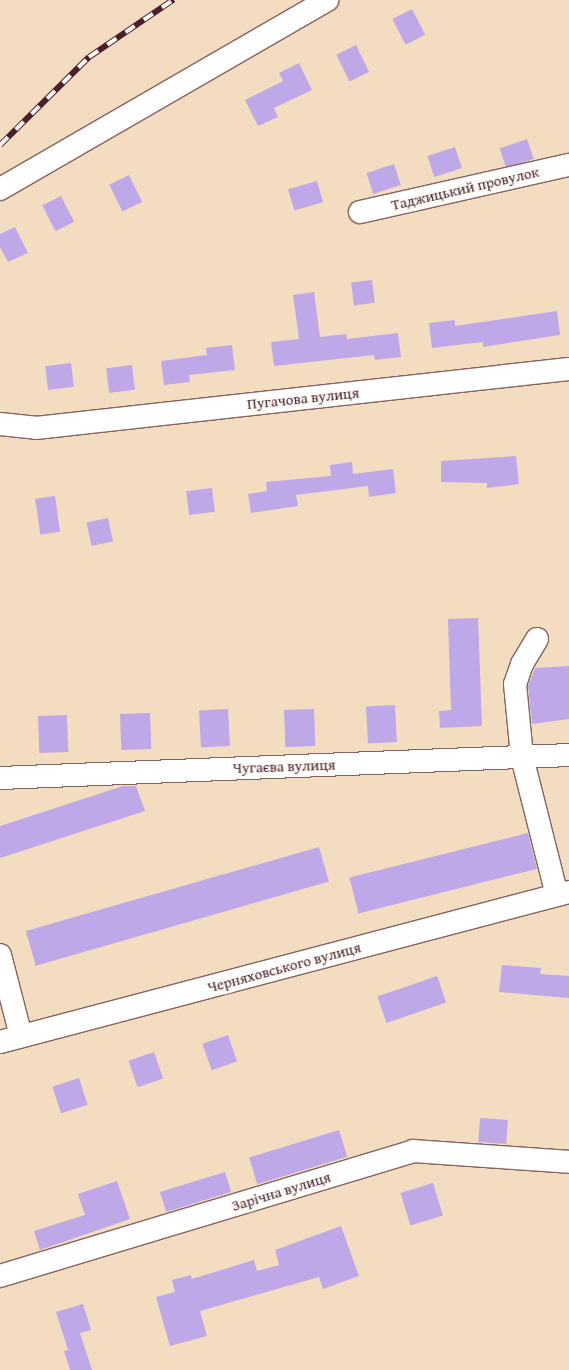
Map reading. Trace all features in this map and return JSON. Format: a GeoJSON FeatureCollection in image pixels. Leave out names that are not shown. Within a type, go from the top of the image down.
{"type":"FeatureCollection","features":[{"type":"Feature","properties":{"kind":"street"},"geometry":{"type":"LineString","coordinates":[[0,189],[326,0]]}},
{"type":"Feature","properties":{"kind":"street","name":"Таджицький провулок"},"geometry":{"type":"LineString","coordinates":[[360,212],[569,165]]}},
{"type":"Feature","properties":{"kind":"street","name":"Пугачова вулиця"},"geometry":{"type":"LineString","coordinates":[[0,424],[36,428],[569,369]]}},
{"type":"Feature","properties":{"kind":"street","name":"Пугачова вулиця"},"geometry":{"type":"LineString","coordinates":[[0,442],[36,428]]}},
{"type":"Feature","properties":{"kind":"street"},"geometry":{"type":"LineString","coordinates":[[537,640],[522,664],[515,684],[522,756],[563,894]]}},
{"type":"Feature","properties":{"kind":"street","name":"Чугаєва вулиця"},"geometry":{"type":"LineString","coordinates":[[0,778],[569,755]]}},
{"type":"Feature","properties":{"kind":"street","name":"Черняховського вулиця"},"geometry":{"type":"LineString","coordinates":[[10,1039],[563,894]]}},
{"type":"Feature","properties":{"kind":"street"},"geometry":{"type":"LineString","coordinates":[[0,955],[10,1039]]}},
{"type":"Feature","properties":{"kind":"street","name":"Зарічна вулиця"},"geometry":{"type":"LineString","coordinates":[[0,1276],[413,1151],[569,1162]]}},
{"type":"Feature","properties":{"kind":"building"},"geometry":{"type":"Polygon","coordinates":[[[412,9],[425,35],[406,45],[392,19],[412,9]]]}},
{"type":"Feature","properties":{"kind":"building"},"geometry":{"type":"Polygon","coordinates":[[[356,45],[369,72],[349,82],[336,55],[356,45]]]}},
{"type":"Feature","properties":{"kind":"building"},"geometry":{"type":"Polygon","coordinates":[[[299,63],[312,90],[274,108],[278,117],[258,126],[245,100],[283,81],[279,73],[299,63]]]}},
{"type":"Feature","properties":{"kind":"building"},"geometry":{"type":"Polygon","coordinates":[[[527,139],[534,159],[506,168],[500,148],[527,139]]]}},
{"type":"Feature","properties":{"kind":"building"},"geometry":{"type":"Polygon","coordinates":[[[455,147],[462,168],[434,177],[427,156],[455,147]]]}},
{"type":"Feature","properties":{"kind":"building"},"geometry":{"type":"Polygon","coordinates":[[[394,164],[401,185],[373,194],[366,173],[394,164]]]}},
{"type":"Feature","properties":{"kind":"building"},"geometry":{"type":"Polygon","coordinates":[[[129,175],[142,202],[122,212],[109,185],[129,175]]]}},
{"type":"Feature","properties":{"kind":"building"},"geometry":{"type":"Polygon","coordinates":[[[317,181],[323,202],[294,210],[288,189],[317,181]]]}},
{"type":"Feature","properties":{"kind":"building"},"geometry":{"type":"Polygon","coordinates":[[[61,196],[74,222],[55,231],[42,206],[61,196]]]}},
{"type":"Feature","properties":{"kind":"building"},"geometry":{"type":"Polygon","coordinates":[[[15,227],[28,253],[8,262],[0,247],[0,234],[15,227]]]}},
{"type":"Feature","properties":{"kind":"building"},"geometry":{"type":"Polygon","coordinates":[[[372,280],[375,303],[354,305],[351,283],[372,280]]]}},
{"type":"Feature","properties":{"kind":"building"},"geometry":{"type":"Polygon","coordinates":[[[314,292],[320,337],[346,334],[347,339],[398,333],[401,357],[375,360],[374,355],[274,366],[271,342],[299,339],[293,295],[314,292]]]}},
{"type":"Feature","properties":{"kind":"building"},"geometry":{"type":"Polygon","coordinates":[[[557,311],[560,335],[483,347],[483,342],[432,348],[429,323],[455,320],[455,326],[557,311]]]}},
{"type":"Feature","properties":{"kind":"building"},"geometry":{"type":"Polygon","coordinates":[[[232,345],[235,370],[189,375],[190,382],[164,385],[161,361],[207,355],[206,348],[232,345]]]}},
{"type":"Feature","properties":{"kind":"building"},"geometry":{"type":"Polygon","coordinates":[[[71,363],[74,387],[48,390],[45,366],[71,363]]]}},
{"type":"Feature","properties":{"kind":"building"},"geometry":{"type":"Polygon","coordinates":[[[132,365],[135,390],[109,393],[106,368],[132,365]]]}},
{"type":"Feature","properties":{"kind":"building"},"geometry":{"type":"Polygon","coordinates":[[[516,456],[519,484],[487,488],[487,483],[441,482],[441,461],[516,456]]]}},
{"type":"Feature","properties":{"kind":"building"},"geometry":{"type":"Polygon","coordinates":[[[352,462],[353,474],[393,469],[396,493],[369,497],[368,486],[296,495],[298,506],[251,513],[248,494],[267,491],[266,482],[331,476],[330,465],[352,462]]]}},
{"type":"Feature","properties":{"kind":"building"},"geometry":{"type":"Polygon","coordinates":[[[212,488],[215,512],[189,515],[186,491],[212,488]]]}},
{"type":"Feature","properties":{"kind":"building"},"geometry":{"type":"Polygon","coordinates":[[[55,496],[60,532],[40,534],[35,499],[55,496]]]}},
{"type":"Feature","properties":{"kind":"building"},"geometry":{"type":"Polygon","coordinates":[[[108,518],[113,541],[91,546],[86,523],[108,518]]]}},
{"type":"Feature","properties":{"kind":"building"},"geometry":{"type":"Polygon","coordinates":[[[478,618],[482,726],[440,728],[439,711],[451,710],[448,619],[478,618]]]}},
{"type":"Feature","properties":{"kind":"building"},"geometry":{"type":"Polygon","coordinates":[[[569,666],[569,719],[532,724],[528,686],[535,668],[569,666]]]}},
{"type":"Feature","properties":{"kind":"building"},"geometry":{"type":"Polygon","coordinates":[[[395,705],[397,742],[368,743],[366,707],[395,705]]]}},
{"type":"Feature","properties":{"kind":"building"},"geometry":{"type":"Polygon","coordinates":[[[228,709],[230,746],[201,747],[199,711],[228,709]]]}},
{"type":"Feature","properties":{"kind":"building"},"geometry":{"type":"Polygon","coordinates":[[[314,709],[315,746],[285,747],[284,710],[314,709]]]}},
{"type":"Feature","properties":{"kind":"building"},"geometry":{"type":"Polygon","coordinates":[[[150,713],[151,749],[121,750],[120,714],[150,713]]]}},
{"type":"Feature","properties":{"kind":"building"},"geometry":{"type":"Polygon","coordinates":[[[67,715],[68,752],[39,753],[38,716],[67,715]]]}},
{"type":"Feature","properties":{"kind":"building"},"geometry":{"type":"Polygon","coordinates":[[[123,786],[136,786],[145,811],[0,858],[0,826],[123,786]]]}},
{"type":"Feature","properties":{"kind":"building"},"geometry":{"type":"Polygon","coordinates":[[[528,833],[537,869],[358,913],[349,878],[528,833]]]}},
{"type":"Feature","properties":{"kind":"building"},"geometry":{"type":"Polygon","coordinates":[[[319,847],[329,882],[36,966],[26,931],[319,847]]]}},
{"type":"Feature","properties":{"kind":"building"},"geometry":{"type":"Polygon","coordinates":[[[502,965],[541,968],[540,974],[569,976],[569,998],[499,992],[502,965]]]}},
{"type":"Feature","properties":{"kind":"building"},"geometry":{"type":"Polygon","coordinates":[[[437,976],[446,1002],[387,1023],[377,997],[437,976]]]}},
{"type":"Feature","properties":{"kind":"building"},"geometry":{"type":"Polygon","coordinates":[[[228,1035],[237,1061],[212,1070],[202,1044],[228,1035]]]}},
{"type":"Feature","properties":{"kind":"building"},"geometry":{"type":"Polygon","coordinates":[[[154,1052],[163,1078],[138,1087],[128,1061],[154,1052]]]}},
{"type":"Feature","properties":{"kind":"building"},"geometry":{"type":"Polygon","coordinates":[[[79,1078],[88,1105],[61,1113],[52,1087],[79,1078]]]}},
{"type":"Feature","properties":{"kind":"building"},"geometry":{"type":"Polygon","coordinates":[[[480,1118],[508,1120],[506,1144],[478,1142],[480,1118]]]}},
{"type":"Feature","properties":{"kind":"building"},"geometry":{"type":"Polygon","coordinates":[[[339,1130],[347,1157],[257,1184],[249,1157],[339,1130]]]}},
{"type":"Feature","properties":{"kind":"building"},"geometry":{"type":"Polygon","coordinates":[[[225,1172],[231,1192],[166,1212],[160,1192],[225,1172]]]}},
{"type":"Feature","properties":{"kind":"building"},"geometry":{"type":"Polygon","coordinates":[[[117,1181],[130,1219],[40,1250],[34,1231],[85,1215],[78,1194],[117,1181]]]}},
{"type":"Feature","properties":{"kind":"building"},"geometry":{"type":"Polygon","coordinates":[[[433,1183],[443,1216],[410,1225],[400,1193],[433,1183]]]}},
{"type":"Feature","properties":{"kind":"building"},"geometry":{"type":"Polygon","coordinates":[[[341,1226],[359,1276],[323,1289],[319,1277],[200,1311],[207,1336],[170,1346],[156,1297],[175,1292],[172,1280],[191,1275],[192,1279],[254,1260],[257,1271],[279,1265],[275,1250],[341,1226]]]}},
{"type":"Feature","properties":{"kind":"building"},"geometry":{"type":"Polygon","coordinates":[[[83,1304],[91,1330],[80,1333],[92,1370],[70,1370],[64,1351],[68,1350],[56,1312],[83,1304]]]}},
{"type":"Feature","properties":{"kind":"railway"},"geometry":{"type":"LineString","coordinates":[[0,145],[89,57],[173,0]]}}]}
